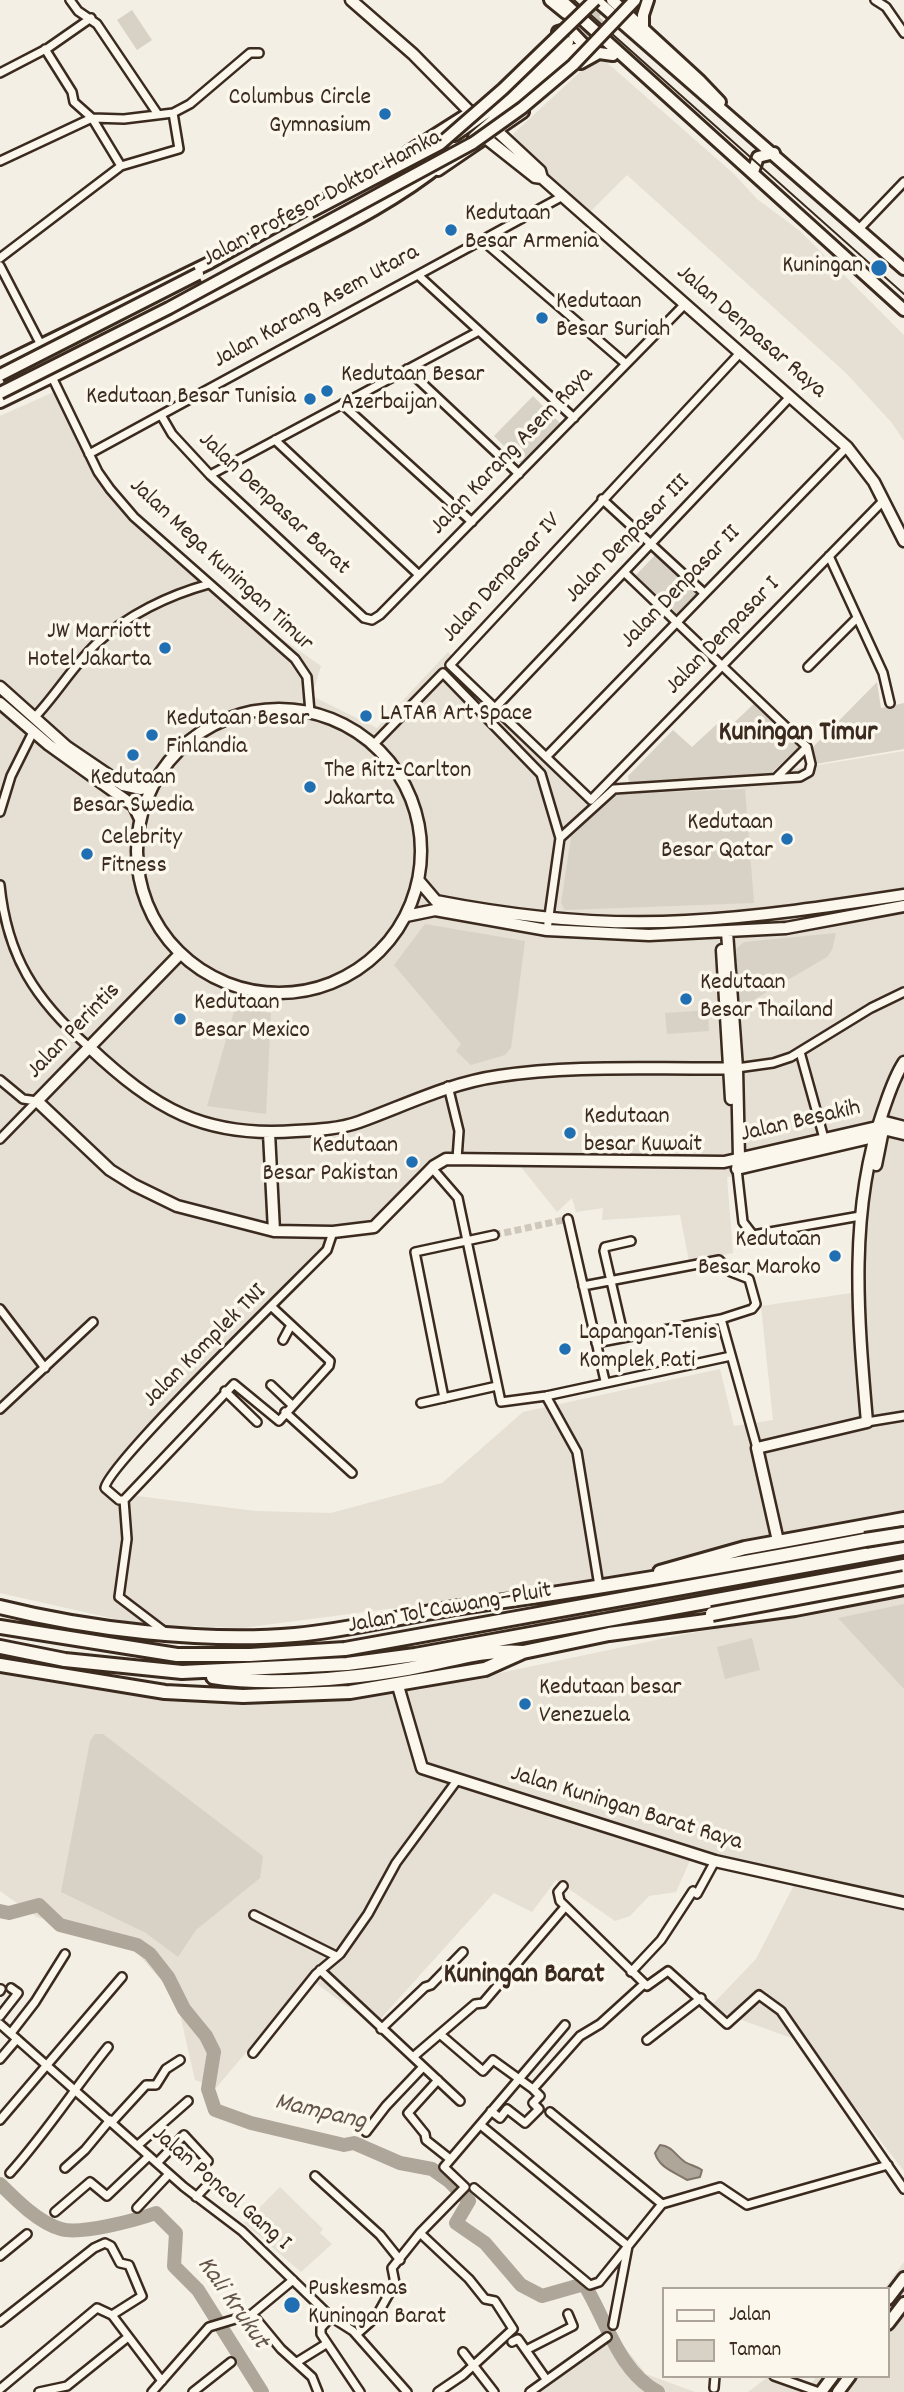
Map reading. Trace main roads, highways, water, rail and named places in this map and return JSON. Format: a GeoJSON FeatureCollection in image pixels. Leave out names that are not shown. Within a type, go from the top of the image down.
{"type":"FeatureCollection","features":[{"type":"Feature","properties":{"kind":"highway"},"geometry":{"type":"LineString","coordinates":[[636,1580],[714,1555],[904,1519]]}},
{"type":"Feature","properties":{"kind":"highway"},"geometry":{"type":"LineString","coordinates":[[876,1524],[895,1533],[904,1542]]}},
{"type":"Feature","properties":{"kind":"highway"},"geometry":{"type":"LineString","coordinates":[[0,1607],[86,1623],[165,1632],[230,1637],[292,1635],[599,1587],[904,1534]]}},
{"type":"Feature","properties":{"kind":"highway","name":"Jalan Tol Cawang–Pluit"},"geometry":{"type":"LineString","coordinates":[[0,1627],[177,1655],[250,1655],[345,1649],[904,1548]]}},
{"type":"Feature","properties":{"kind":"highway","name":"Jalan Tol Cawang–Pluit"},"geometry":{"type":"LineString","coordinates":[[0,1647],[65,1660],[182,1672],[347,1664],[415,1655],[904,1566]]}},
{"type":"Feature","properties":{"kind":"highway"},"geometry":{"type":"LineString","coordinates":[[885,1592],[904,1572]]}},
{"type":"Feature","properties":{"kind":"highway"},"geometry":{"type":"LineString","coordinates":[[0,1665],[165,1692],[243,1696],[343,1692],[398,1686],[485,1669],[523,1652],[904,1578]]}},
{"type":"Feature","properties":{"kind":"highway"},"geometry":{"type":"LineString","coordinates":[[643,1629],[678,1627],[795,1609],[904,1588]]}},
{"type":"Feature","properties":{"kind":"highway"},"geometry":{"type":"LineString","coordinates":[[182,1672],[220,1678],[287,1679],[400,1671],[500,1651],[523,1652]]}},
{"type":"Feature","properties":{"kind":"main road"},"geometry":{"type":"LineString","coordinates":[[596,0],[904,269]]}},
{"type":"Feature","properties":{"kind":"main road","name":"Jalan Profesor Doktor Hamka"},"geometry":{"type":"LineString","coordinates":[[0,375],[431,150],[503,89],[596,0]]}},
{"type":"Feature","properties":{"kind":"main road"},"geometry":{"type":"LineString","coordinates":[[612,0],[710,90],[728,113]]}},
{"type":"Feature","properties":{"kind":"main road","name":"Jalan Profesor Doktor Hamka"},"geometry":{"type":"LineString","coordinates":[[0,393],[169,308],[473,143],[500,126],[573,65],[635,0]]}},
{"type":"Feature","properties":{"kind":"main road"},"geometry":{"type":"LineString","coordinates":[[643,28],[643,15],[648,0]]}},
{"type":"Feature","properties":{"kind":"main road"},"geometry":{"type":"LineString","coordinates":[[0,365],[209,263],[403,157],[471,113],[556,34],[563,23],[557,3]]}},
{"type":"Feature","properties":{"kind":"main road"},"geometry":{"type":"LineString","coordinates":[[557,3],[655,91],[674,100]]}},
{"type":"Feature","properties":{"kind":"main road"},"geometry":{"type":"LineString","coordinates":[[557,3],[674,100],[904,310]]}},
{"type":"Feature","properties":{"kind":"main road"},"geometry":{"type":"LineString","coordinates":[[556,34],[569,29],[586,47],[581,63]]}},
{"type":"Feature","properties":{"kind":"main road"},"geometry":{"type":"LineString","coordinates":[[403,157],[451,138],[465,129],[572,45],[421,181]]}},
{"type":"Feature","properties":{"kind":"main road"},"geometry":{"type":"LineString","coordinates":[[0,402],[223,291],[421,181],[498,132],[581,63],[599,53],[613,55]]}},
{"type":"Feature","properties":{"kind":"main road"},"geometry":{"type":"LineString","coordinates":[[753,172],[758,157],[774,153]]}},
{"type":"Feature","properties":{"kind":"main road"},"geometry":{"type":"LineString","coordinates":[[72,329],[59,342],[69,361],[87,360]]}},
{"type":"Feature","properties":{"kind":"main road"},"geometry":{"type":"LineString","coordinates":[[890,2297],[904,2278]]}},
{"type":"Feature","properties":{"kind":"main road"},"geometry":{"type":"LineString","coordinates":[[890,2321],[904,2303]]}},
{"type":"Feature","properties":{"kind":"main road"},"geometry":{"type":"LineString","coordinates":[[820,2392],[831,2378]]}},
{"type":"Feature","properties":{"kind":"waterway","name":"Mampang"},"geometry":{"type":"LineString","coordinates":[[0,1911],[9,1913],[39,1905],[60,1925],[137,1945],[150,1954],[168,1977],[184,2009],[206,2036],[214,2052],[208,2089],[215,2110],[251,2123],[344,2145],[354,2143],[400,2163],[432,2169],[469,2201],[456,2223],[485,2243],[521,2285],[542,2296],[584,2284],[623,2358],[644,2383],[658,2392]]}},
{"type":"Feature","properties":{"kind":"waterway","name":"Kali Krukut"},"geometry":{"type":"LineString","coordinates":[[0,2184],[36,2216],[61,2229],[95,2228],[156,2213],[176,2233],[174,2266],[198,2290],[262,2392]]}},
{"type":"Feature","properties":{"kind":"tunnel"},"geometry":{"type":"LineString","coordinates":[[570,40],[608,0]]}},
{"type":"Feature","properties":{"kind":"tunnel"},"geometry":{"type":"LineString","coordinates":[[575,49],[621,0]]}},
{"type":"Feature","properties":{"kind":"tunnel"},"geometry":{"type":"LineString","coordinates":[[494,1235],[568,1219]]}},
{"type":"Feature","properties":{"kind":"tram line"},"geometry":{"type":"LineString","coordinates":[[574,0],[904,294]]}},
{"type":"Feature","properties":{"kind":"place","name":"Columbus Circle Gymnasium"},"geometry":{"type":"Point","coordinates":[385,114]}},
{"type":"Feature","properties":{"kind":"place","name":"Kedutaan Besar Armenia"},"geometry":{"type":"Point","coordinates":[451,230]}},
{"type":"Feature","properties":{"kind":"place","name":"Kuningan"},"geometry":{"type":"Point","coordinates":[879,268]}},
{"type":"Feature","properties":{"kind":"place","name":"Kedutaan Besar Suriah"},"geometry":{"type":"Point","coordinates":[542,318]}},
{"type":"Feature","properties":{"kind":"place","name":"Kedutaan Besar Azerbaijan"},"geometry":{"type":"Point","coordinates":[327,391]}},
{"type":"Feature","properties":{"kind":"place","name":"Kedutaan Besar Tunisia"},"geometry":{"type":"Point","coordinates":[310,399]}},
{"type":"Feature","properties":{"kind":"place","name":"JW Marriott Hotel Jakarta"},"geometry":{"type":"Point","coordinates":[165,648]}},
{"type":"Feature","properties":{"kind":"place","name":"LATAR Art Space"},"geometry":{"type":"Point","coordinates":[366,716]}},
{"type":"Feature","properties":{"kind":"place","name":"Kedutaan Besar Finlandia"},"geometry":{"type":"Point","coordinates":[152,735]}},
{"type":"Feature","properties":{"kind":"place","name":"Kedutaan Besar Swedia"},"geometry":{"type":"Point","coordinates":[133,755]}},
{"type":"Feature","properties":{"kind":"place","name":"The Ritz-Carlton Jakarta"},"geometry":{"type":"Point","coordinates":[310,787]}},
{"type":"Feature","properties":{"kind":"place","name":"Kedutaan Besar Qatar"},"geometry":{"type":"Point","coordinates":[787,839]}},
{"type":"Feature","properties":{"kind":"place","name":"Celebrity Fitness"},"geometry":{"type":"Point","coordinates":[87,854]}},
{"type":"Feature","properties":{"kind":"place","name":"Kedutaan Besar Thailand"},"geometry":{"type":"Point","coordinates":[686,999]}},
{"type":"Feature","properties":{"kind":"place","name":"Kedutaan Besar Mexico"},"geometry":{"type":"Point","coordinates":[180,1019]}},
{"type":"Feature","properties":{"kind":"place","name":"Kedutaan besar Kuwait"},"geometry":{"type":"Point","coordinates":[570,1133]}},
{"type":"Feature","properties":{"kind":"place","name":"Kedutaan Besar Pakistan"},"geometry":{"type":"Point","coordinates":[412,1162]}},
{"type":"Feature","properties":{"kind":"place","name":"Kedutaan Besar Maroko"},"geometry":{"type":"Point","coordinates":[835,1256]}},
{"type":"Feature","properties":{"kind":"place","name":"Lapangan Tenis Komplek Pati"},"geometry":{"type":"Point","coordinates":[565,1349]}},
{"type":"Feature","properties":{"kind":"place","name":"Kedutaan besar Venezuela"},"geometry":{"type":"Point","coordinates":[525,1704]}},
{"type":"Feature","properties":{"kind":"place","name":"Puskesmas Kuningan Barat"},"geometry":{"type":"Point","coordinates":[292,2305]}},
{"type":"Feature","properties":{"kind":"district","name":"Kuningan Timur"},"geometry":{"type":"Point","coordinates":[798,735]}},
{"type":"Feature","properties":{"kind":"district","name":"Kuningan Barat"},"geometry":{"type":"Point","coordinates":[524,1977]}}]}
